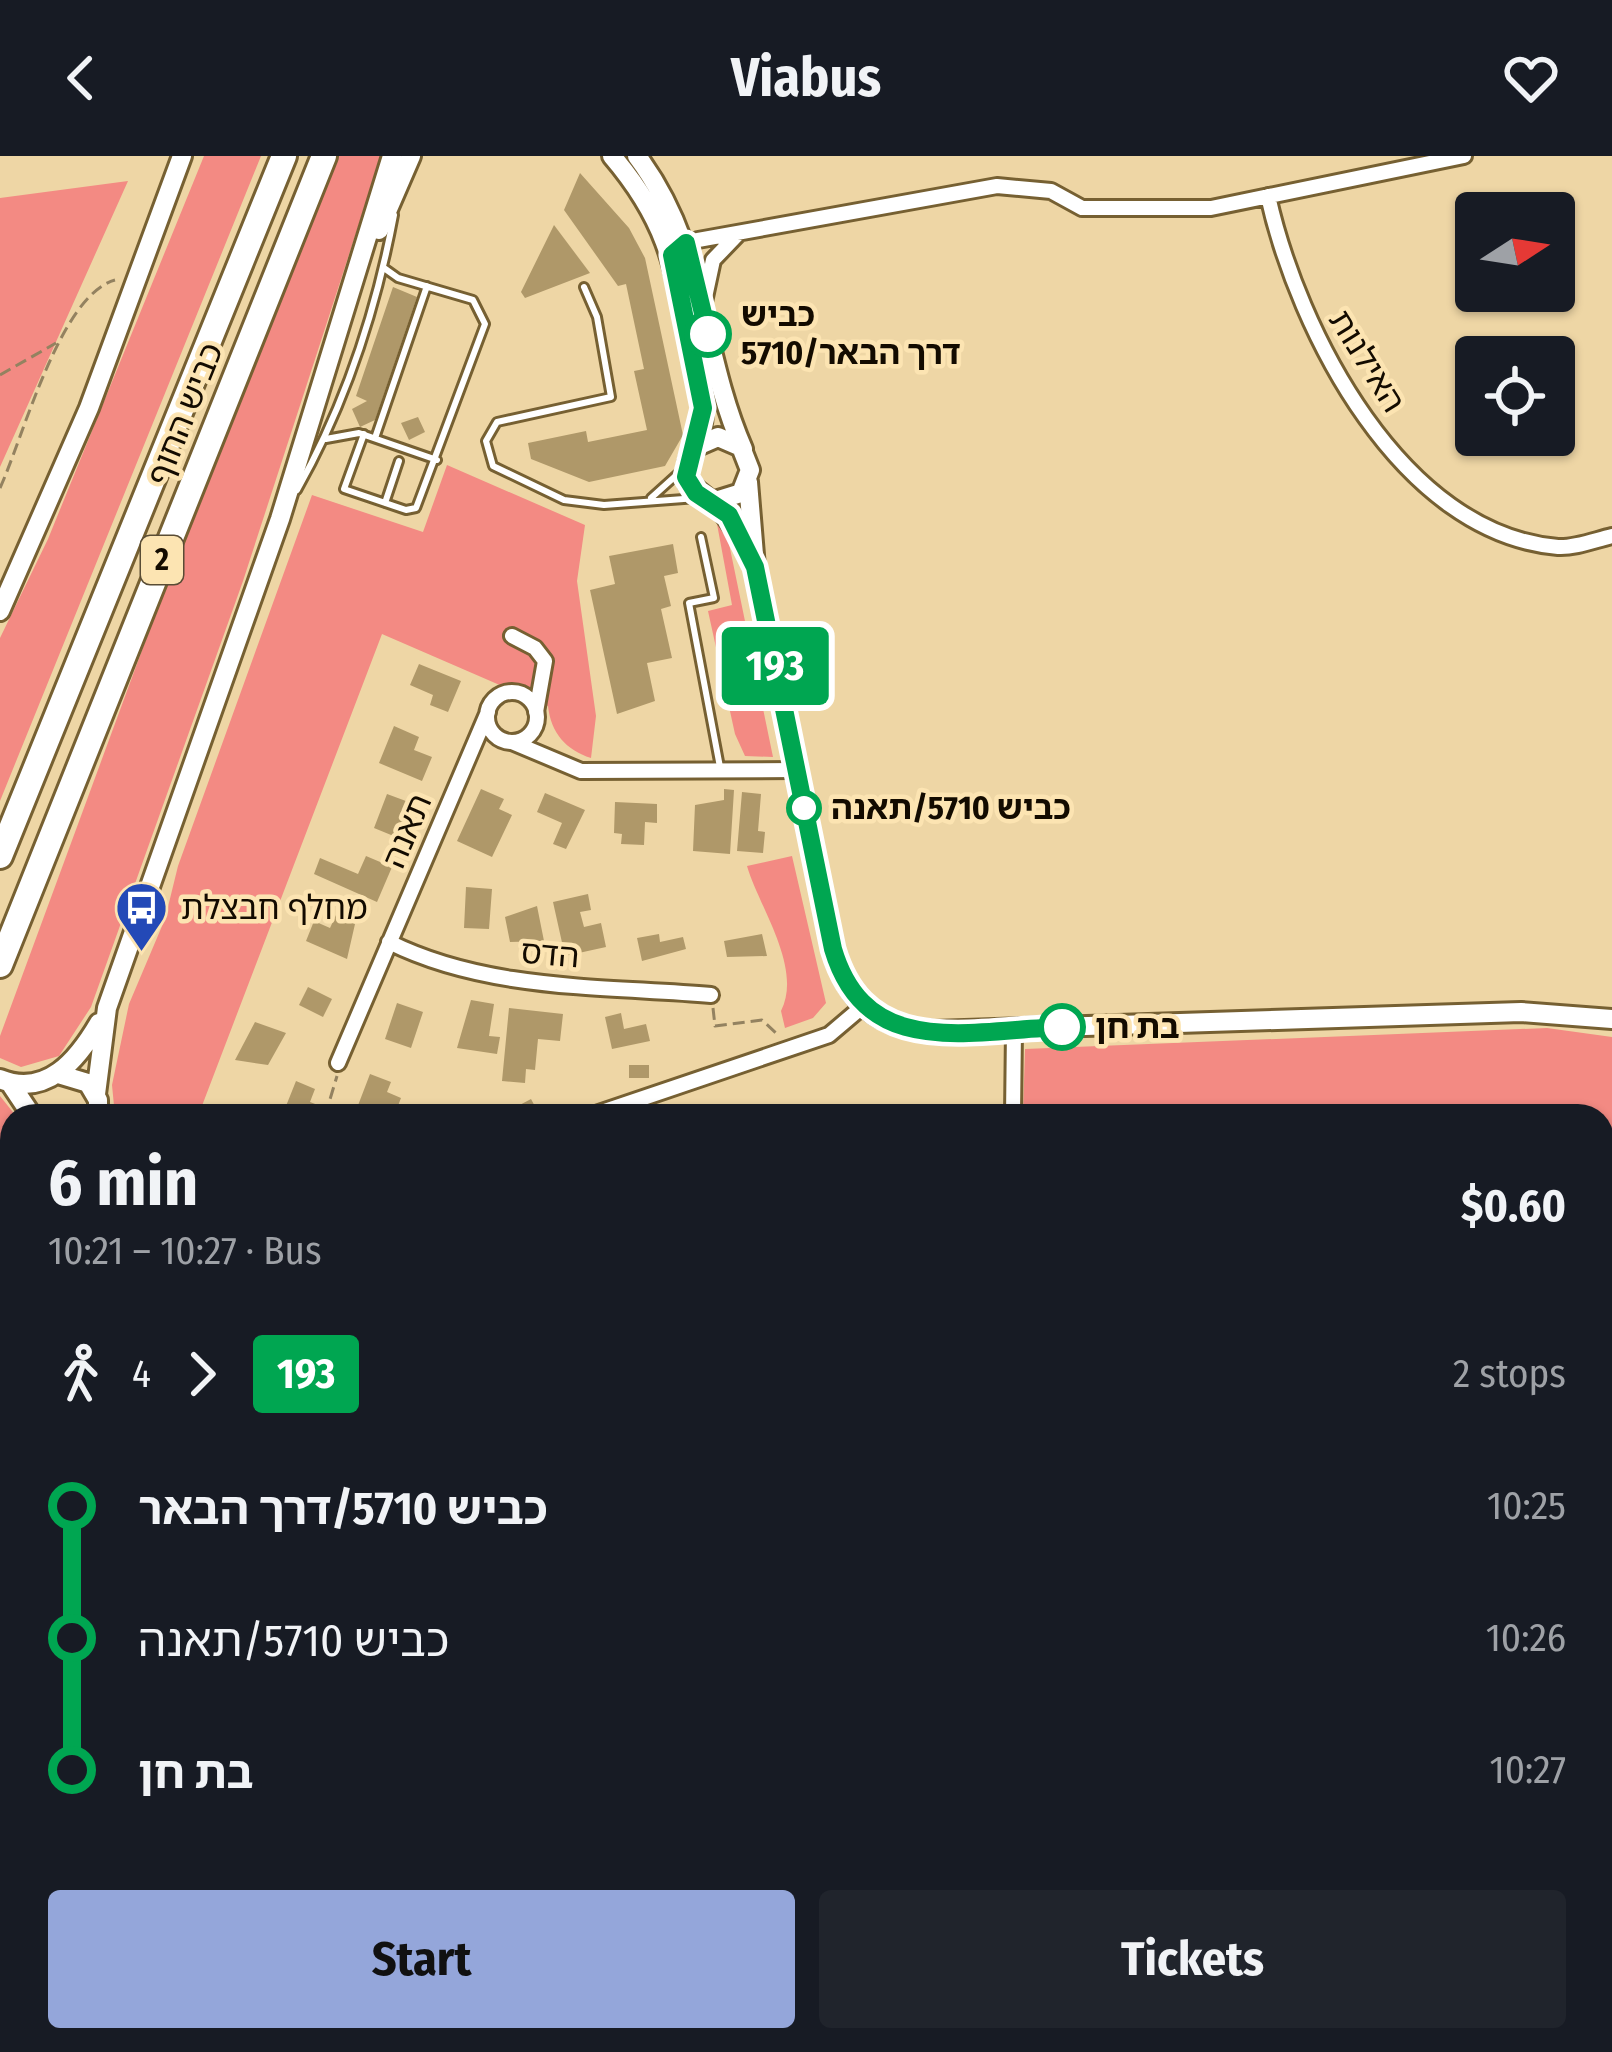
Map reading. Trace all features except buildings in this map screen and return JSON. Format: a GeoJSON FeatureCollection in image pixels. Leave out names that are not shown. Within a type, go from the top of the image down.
{"type":"FeatureCollection","features":[{"type":"Feature","properties":{"kind":"highway","name":"כביש החוף"},"geometry":{"type":"LineString","coordinates":[[0,856],[284,156]]}},
{"type":"Feature","properties":{"kind":"highway","name":"כביש החוף"},"geometry":{"type":"LineString","coordinates":[[0,965],[324,156]]}},
{"type":"Feature","properties":{"kind":"main road"},"geometry":{"type":"LineString","coordinates":[[0,611],[53,498],[182,156]]}},
{"type":"Feature","properties":{"kind":"main road"},"geometry":{"type":"LineString","coordinates":[[33,1104],[33,1095],[76,1059],[107,1008],[280,519],[392,156]]}},
{"type":"Feature","properties":{"kind":"main road"},"geometry":{"type":"LineString","coordinates":[[612,156],[679,249],[750,463],[746,505],[755,567],[796,770],[833,949],[846,985],[862,1006],[879,1020],[913,1030],[1521,1012],[1612,1019]]}},
{"type":"Feature","properties":{"kind":"main road"},"geometry":{"type":"LineString","coordinates":[[637,156],[673,208],[703,408],[688,483],[739,530],[755,567]]}},
{"type":"Feature","properties":{"kind":"main road"},"geometry":{"type":"LineString","coordinates":[[352,295],[406,165]]}},
{"type":"Feature","properties":{"kind":"main road"},"geometry":{"type":"LineString","coordinates":[[692,453],[718,437],[743,449]]}},
{"type":"Feature","properties":{"kind":"main road"},"geometry":{"type":"LineString","coordinates":[[711,501],[737,496],[748,482]]}},
{"type":"Feature","properties":{"kind":"main road"},"geometry":{"type":"LineString","coordinates":[[97,1104],[107,1008]]}},
{"type":"Feature","properties":{"kind":"main road"},"geometry":{"type":"LineString","coordinates":[[5,1081],[77,1076],[96,1094]]}},
{"type":"Feature","properties":{"kind":"street"},"geometry":{"type":"LineString","coordinates":[[679,249],[742,231],[997,186],[1051,191],[1082,208],[1211,208],[1464,156]]}},
{"type":"Feature","properties":{"kind":"street","name":"האילנות"},"geometry":{"type":"LineString","coordinates":[[1268,196],[1295,295],[1326,353],[1354,403],[1424,481],[1491,532],[1564,548],[1612,536]]}},
{"type":"Feature","properties":{"kind":"street"},"geometry":{"type":"LineString","coordinates":[[703,312],[713,260],[742,231]]}},
{"type":"Feature","properties":{"kind":"street"},"geometry":{"type":"LineString","coordinates":[[470,753],[530,734],[545,661],[536,648],[512,635]]}},
{"type":"Feature","properties":{"kind":"street"},"geometry":{"type":"LineString","coordinates":[[559,762],[545,743],[526,696],[512,692],[494,700],[488,712],[489,727],[507,741],[581,772],[796,770]]}},
{"type":"Feature","properties":{"kind":"street","name":"תאנה"},"geometry":{"type":"LineString","coordinates":[[338,1063],[488,712]]}},
{"type":"Feature","properties":{"kind":"street","name":"הדס"},"geometry":{"type":"LineString","coordinates":[[389,942],[438,964],[481,975],[711,995]]}},
{"type":"Feature","properties":{"kind":"street"},"geometry":{"type":"LineString","coordinates":[[624,1104],[837,1031],[862,1006]]}},
{"type":"Feature","properties":{"kind":"street"},"geometry":{"type":"LineString","coordinates":[[1012,1104],[1014,1029]]}},
{"type":"Feature","properties":{"kind":"lane"},"geometry":{"type":"LineString","coordinates":[[280,519],[326,439],[384,268],[406,165]]}},
{"type":"Feature","properties":{"kind":"lane"},"geometry":{"type":"LineString","coordinates":[[364,434],[344,489],[416,508],[485,324],[473,300],[384,268]]}},
{"type":"Feature","properties":{"kind":"lane"},"geometry":{"type":"LineString","coordinates":[[374,438],[427,286]]}},
{"type":"Feature","properties":{"kind":"lane"},"geometry":{"type":"LineString","coordinates":[[584,286],[597,317],[611,398],[497,422],[488,433],[489,458],[500,472],[564,500],[604,506],[648,500],[711,501]]}},
{"type":"Feature","properties":{"kind":"lane"},"geometry":{"type":"LineString","coordinates":[[326,439],[350,431],[437,460]]}},
{"type":"Feature","properties":{"kind":"lane"},"geometry":{"type":"LineString","coordinates":[[648,500],[669,486],[692,453]]}},
{"type":"Feature","properties":{"kind":"lane"},"geometry":{"type":"LineString","coordinates":[[385,503],[399,461]]}},
{"type":"Feature","properties":{"kind":"lane"},"geometry":{"type":"LineString","coordinates":[[701,537],[714,598],[689,603],[721,771]]}},
{"type":"Feature","properties":{"kind":"path"},"geometry":{"type":"LineString","coordinates":[[0,488],[57,342],[106,282],[140,273]]}},
{"type":"Feature","properties":{"kind":"path"},"geometry":{"type":"LineString","coordinates":[[0,375],[57,342]]}},
{"type":"Feature","properties":{"kind":"path"},"geometry":{"type":"LineString","coordinates":[[711,995],[715,1026],[762,1020],[785,1048]]}},
{"type":"Feature","properties":{"kind":"path"},"geometry":{"type":"LineString","coordinates":[[331,1104],[338,1063]]}},
{"type":"Feature","properties":{"kind":"shaded area"},"geometry":{"type":"Polygon","coordinates":[[[204,156],[261,156],[0,801],[0,638],[48,539],[204,156]]]}},
{"type":"Feature","properties":{"kind":"shaded area"},"geometry":{"type":"Polygon","coordinates":[[[336,156],[381,156],[243,581],[91,1007],[59,1056],[21,1067],[0,1058],[0,1036],[201,490],[336,156]]]}},
{"type":"Feature","properties":{"kind":"shaded area"},"geometry":{"type":"Polygon","coordinates":[[[128,181],[0,467],[0,198],[128,181]]]}},
{"type":"Feature","properties":{"kind":"shaded area"},"geometry":{"type":"Polygon","coordinates":[[[447,465],[585,525],[577,581],[596,716],[591,758],[561,739],[548,706],[382,634],[203,1104],[114,1104],[112,1085],[129,1004],[165,919],[178,866],[312,495],[423,532],[447,465]]]}},
{"type":"Feature","properties":{"kind":"shaded area"},"geometry":{"type":"Polygon","coordinates":[[[717,524],[726,529],[773,757],[745,756],[735,734],[708,611],[732,605],[717,524]]]}},
{"type":"Feature","properties":{"kind":"shaded area"},"geometry":{"type":"Polygon","coordinates":[[[792,856],[826,1003],[813,1018],[785,1028],[783,957],[747,866],[792,856]]]}},
{"type":"Feature","properties":{"kind":"shaded area"},"geometry":{"type":"Polygon","coordinates":[[[1547,1028],[1612,1037],[1612,1104],[1023,1104],[1025,1049],[1547,1028]]]}},
{"type":"Feature","properties":{"kind":"bus line","name":"193"},"geometry":{"type":"LineString","coordinates":[[708,334],[686,243],[672,255],[703,408],[686,477],[696,493],[716,502],[729,515],[755,567],[833,949],[846,985],[879,1020],[913,1030],[1062,1027]]}},
{"type":"Feature","properties":{"kind":"place","name":"כביש 5710/דרך הבאר"},"geometry":{"type":"Point","coordinates":[708,334]}},
{"type":"Feature","properties":{"kind":"place","name":"כביש 5710/תאנה"},"geometry":{"type":"Point","coordinates":[804,808]}},
{"type":"Feature","properties":{"kind":"place","name":"מחלף חבצלת"},"geometry":{"type":"Point","coordinates":[142,954]}},
{"type":"Feature","properties":{"kind":"place","name":"בת חן"},"geometry":{"type":"Point","coordinates":[1062,1027]}}]}
